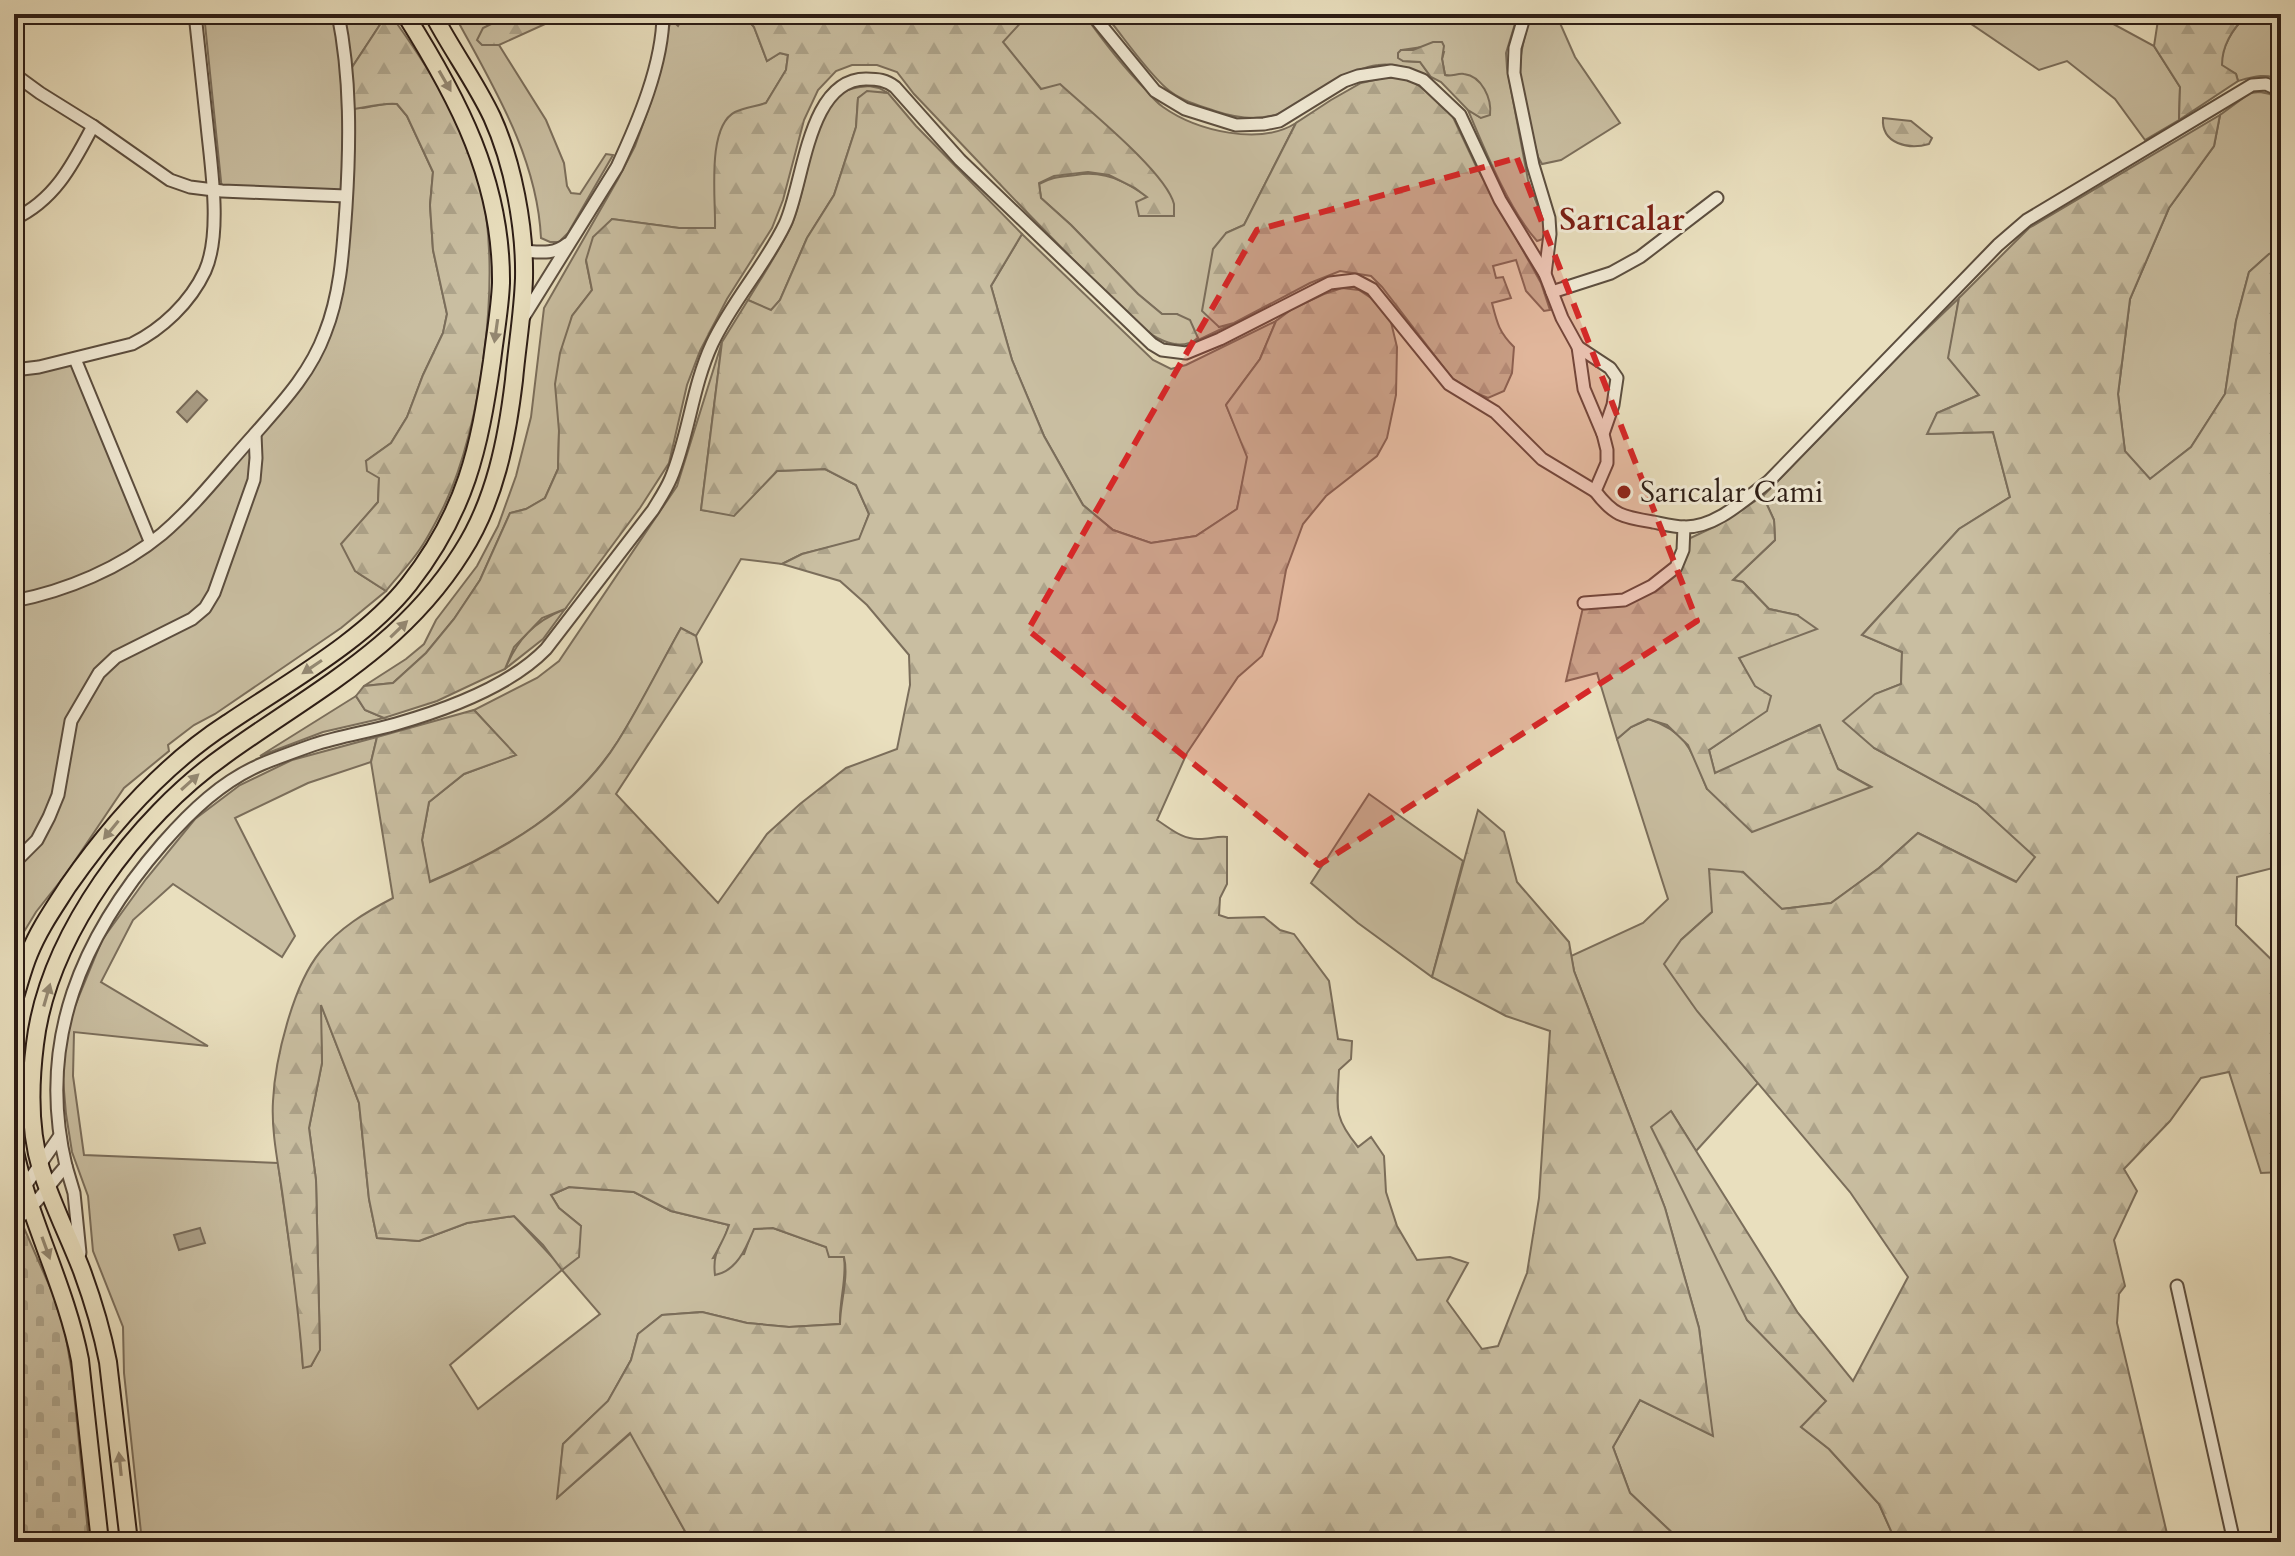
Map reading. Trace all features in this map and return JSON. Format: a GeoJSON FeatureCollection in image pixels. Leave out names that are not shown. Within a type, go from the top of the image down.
{"type":"FeatureCollection","features":[{"type":"Feature","properties":{"kind":"main road"},"geometry":{"type":"LineString","coordinates":[[14,1000],[21,952],[80,870],[136,800],[192,748],[337,649],[387,607],[407,586],[430,553],[462,496],[485,409],[501,286],[498,234],[490,190],[463,114],[405,14]]}},
{"type":"Feature","properties":{"kind":"main road"},"geometry":{"type":"LineString","coordinates":[[129,1542],[108,1362],[100,1326],[83,1274],[40,1167],[32,1103],[35,1045],[51,980],[75,925],[121,857],[185,786],[372,654],[423,605],[453,566],[476,528],[504,445],[520,322],[523,251],[514,189],[493,119],[433,14]]}},
{"type":"Feature","properties":{"kind":"main road"},"geometry":{"type":"LineString","coordinates":[[14,1147],[31,1209],[75,1335],[100,1542]]}},
{"type":"Feature","properties":{"kind":"street"},"geometry":{"type":"LineString","coordinates":[[14,370],[39,367],[132,344],[159,328],[178,311],[205,271],[212,242],[214,190],[195,14]]}},
{"type":"Feature","properties":{"kind":"street"},"geometry":{"type":"LineString","coordinates":[[14,601],[84,580],[116,565],[161,535],[199,498],[276,412],[316,353],[326,332],[340,268],[349,161],[348,110],[338,14]]}},
{"type":"Feature","properties":{"kind":"street"},"geometry":{"type":"LineString","coordinates":[[520,322],[617,167],[653,76],[661,43],[663,14]]}},
{"type":"Feature","properties":{"kind":"street"},"geometry":{"type":"LineString","coordinates":[[1092,14],[1155,91],[1185,109],[1236,125],[1279,121],[1344,81],[1391,71],[1423,80],[1460,115],[1500,200],[1545,274],[1562,318],[1578,347],[1584,389],[1603,434],[1608,457],[1595,491]]}},
{"type":"Feature","properties":{"kind":"street"},"geometry":{"type":"LineString","coordinates":[[1525,14],[1515,48],[1514,73],[1533,165],[1549,218],[1545,274]]}},
{"type":"Feature","properties":{"kind":"street"},"geometry":{"type":"LineString","coordinates":[[14,74],[170,180],[214,190],[346,196]]}},
{"type":"Feature","properties":{"kind":"street"},"geometry":{"type":"LineString","coordinates":[[83,1274],[74,1193],[59,1137],[59,1049],[75,981],[98,933],[147,862],[185,818],[219,789],[259,765],[313,745],[431,713],[475,695],[525,668],[546,649],[653,510],[671,478],[712,344],[788,219],[817,120],[832,96],[850,81],[878,79],[895,87],[960,160],[1152,344],[1162,350],[1186,353],[1330,283],[1355,280],[1372,289],[1449,384],[1495,412],[1542,459],[1595,491],[1617,513],[1684,527],[1717,518],[1769,481],[1998,245],[2027,220],[2252,85],[2266,84],[2281,91]]}},
{"type":"Feature","properties":{"kind":"street"},"geometry":{"type":"LineString","coordinates":[[14,219],[54,191],[93,126]]}},
{"type":"Feature","properties":{"kind":"street"},"geometry":{"type":"LineString","coordinates":[[1552,292],[1611,273],[1640,257],[1717,198]]}},
{"type":"Feature","properties":{"kind":"street"},"geometry":{"type":"LineString","coordinates":[[523,251],[553,252],[568,244]]}},
{"type":"Feature","properties":{"kind":"street"},"geometry":{"type":"LineString","coordinates":[[1578,347],[1610,368],[1617,378],[1613,405],[1603,434]]}},
{"type":"Feature","properties":{"kind":"street"},"geometry":{"type":"LineString","coordinates":[[75,359],[150,541]]}},
{"type":"Feature","properties":{"kind":"street"},"geometry":{"type":"LineString","coordinates":[[14,863],[37,840],[49,817],[58,795],[71,721],[99,673],[126,651],[192,619],[205,608],[214,593],[254,480],[255,434]]}},
{"type":"Feature","properties":{"kind":"street"},"geometry":{"type":"LineString","coordinates":[[1584,603],[1624,600],[1652,586],[1672,571],[1681,558],[1684,527]]}},
{"type":"Feature","properties":{"kind":"street"},"geometry":{"type":"LineString","coordinates":[[14,1202],[59,1137]]}},
{"type":"Feature","properties":{"kind":"street"},"geometry":{"type":"LineString","coordinates":[[14,1221],[31,1209],[66,1166]]}},
{"type":"Feature","properties":{"kind":"street"},"geometry":{"type":"LineString","coordinates":[[2177,1286],[2234,1542]]}},
{"type":"Feature","properties":{"kind":"highlighted area"},"geometry":{"type":"Polygon","coordinates":[[[1517,158],[1697,621],[1319,865],[1028,630],[1257,230],[1517,158]]]}},
{"type":"Feature","properties":{"kind":"green space"},"geometry":{"type":"Polygon","coordinates":[[[204,14],[387,14],[345,78],[362,108],[397,104],[407,116],[433,172],[430,205],[433,250],[447,314],[443,333],[407,417],[391,443],[366,461],[379,478],[378,502],[342,544],[358,573],[386,591],[341,628],[168,745],[169,751],[124,788],[19,940],[14,937],[14,370],[75,359],[150,541],[276,412],[326,332],[346,196],[222,191],[204,14]]]}},
{"type":"Feature","properties":{"kind":"green space"},"geometry":{"type":"Polygon","coordinates":[[[387,14],[390,14],[431,74],[473,162],[487,220],[489,303],[478,392],[457,473],[427,539],[386,591],[355,571],[341,544],[378,502],[379,478],[367,471],[366,461],[391,443],[407,417],[443,333],[447,314],[433,250],[430,205],[433,172],[407,116],[397,104],[348,110],[345,78],[387,14]]]}},
{"type":"Feature","properties":{"kind":"green space"},"geometry":{"type":"Polygon","coordinates":[[[454,14],[512,14],[484,28],[483,45],[499,45],[546,120],[564,163],[571,193],[580,194],[606,154],[613,155],[568,233],[559,242],[541,238],[538,207],[522,149],[497,94],[454,14]]]}},
{"type":"Feature","properties":{"kind":"green space"},"geometry":{"type":"Polygon","coordinates":[[[512,14],[567,14],[499,45],[482,45],[477,40],[483,28],[512,14]]]}},
{"type":"Feature","properties":{"kind":"green space"},"geometry":{"type":"Polygon","coordinates":[[[685,14],[743,14],[754,27],[767,61],[780,53],[788,55],[786,70],[766,103],[752,108],[716,201],[715,228],[679,228],[612,219],[586,261],[592,290],[572,316],[559,431],[558,469],[545,498],[526,509],[510,513],[480,580],[426,653],[393,683],[364,686],[424,644],[436,620],[477,566],[498,526],[516,476],[531,417],[544,308],[635,146],[651,102],[671,19],[678,26],[685,14]]]}},
{"type":"Feature","properties":{"kind":"green space"},"geometry":{"type":"Polygon","coordinates":[[[743,14],[1026,14],[1003,42],[1041,89],[1060,84],[1141,158],[1168,191],[1174,204],[1174,216],[1139,216],[1136,202],[1147,197],[1109,175],[1088,172],[1054,176],[1039,183],[1041,198],[1162,314],[1177,314],[1190,320],[1198,338],[1186,344],[1173,344],[1139,325],[1007,192],[897,72],[877,65],[852,65],[836,71],[818,90],[804,120],[783,200],[772,228],[727,299],[700,351],[687,385],[669,463],[640,508],[565,609],[542,618],[514,647],[505,669],[437,701],[384,718],[365,710],[356,696],[364,686],[393,683],[426,653],[454,619],[480,580],[510,513],[526,509],[545,498],[558,469],[555,384],[560,353],[572,316],[592,290],[586,260],[593,237],[612,219],[679,228],[715,228],[714,165],[720,133],[726,120],[735,112],[766,103],[786,70],[788,55],[780,53],[767,61],[754,27],[743,14]]]}},
{"type":"Feature","properties":{"kind":"green space"},"geometry":{"type":"Polygon","coordinates":[[[1026,14],[1084,14],[1121,63],[1156,101],[1193,123],[1229,133],[1265,134],[1296,123],[1244,225],[1226,233],[1219,327],[1234,323],[1192,343],[1198,338],[1177,314],[1162,314],[1138,294],[1041,198],[1039,184],[1049,180],[1104,175],[1140,192],[1173,216],[1041,89],[1002,42],[1026,14]]]}},
{"type":"Feature","properties":{"kind":"green space"},"geometry":{"type":"Polygon","coordinates":[[[1135,14],[1198,17],[1236,14],[1518,14],[1506,53],[1507,68],[1528,180],[1546,230],[1543,239],[1537,241],[1507,196],[1468,110],[1481,118],[1450,76],[1445,75],[1444,52],[1422,47],[1401,50],[1403,61],[1420,62],[1431,77],[1398,66],[1372,66],[1349,75],[1291,109],[1250,118],[1215,111],[1171,92],[1143,63],[1107,17],[1135,14]]]}},
{"type":"Feature","properties":{"kind":"green space"},"geometry":{"type":"Polygon","coordinates":[[[1531,14],[1556,14],[1575,57],[1620,123],[1561,160],[1542,164],[1526,114],[1520,81],[1521,55],[1531,14]]]}},
{"type":"Feature","properties":{"kind":"green space"},"geometry":{"type":"Polygon","coordinates":[[[1962,14],[2095,14],[2154,46],[2180,87],[2179,120],[2145,140],[2115,99],[2067,61],[2039,70],[1961,17],[1962,14]]]}},
{"type":"Feature","properties":{"kind":"green space"},"geometry":{"type":"Polygon","coordinates":[[[2162,14],[2248,14],[2229,37],[2224,51],[2222,65],[2236,74],[2238,81],[2179,120],[2180,87],[2154,46],[2158,20],[2162,14]]]}},
{"type":"Feature","properties":{"kind":"green space"},"geometry":{"type":"Polygon","coordinates":[[[2248,14],[2281,14],[2281,81],[2265,76],[2238,81],[2236,74],[2221,66],[2229,37],[2248,14]]]}},
{"type":"Feature","properties":{"kind":"green space"},"geometry":{"type":"Polygon","coordinates":[[[1442,42],[1444,46],[1442,59],[1445,75],[1464,74],[1481,84],[1487,96],[1490,115],[1481,118],[1468,110],[1441,82],[1431,77],[1420,62],[1398,58],[1401,50],[1413,50],[1442,42]]]}},
{"type":"Feature","properties":{"kind":"green space"},"geometry":{"type":"Polygon","coordinates":[[[1403,78],[1415,83],[1452,115],[1476,166],[1541,283],[1550,310],[1544,311],[1526,291],[1516,260],[1493,266],[1496,278],[1503,277],[1511,298],[1492,303],[1502,332],[1514,347],[1512,373],[1504,391],[1488,398],[1452,378],[1371,276],[1340,271],[1310,283],[1234,323],[1219,327],[1202,311],[1213,249],[1226,233],[1244,225],[1296,123],[1361,83],[1403,78]]]}},
{"type":"Feature","properties":{"kind":"green space"},"geometry":{"type":"Polygon","coordinates":[[[869,86],[888,93],[867,92],[858,98],[856,127],[834,195],[807,238],[780,300],[771,311],[748,300],[792,224],[824,115],[844,92],[869,86]]]}},
{"type":"Feature","properties":{"kind":"green space"},"geometry":{"type":"Polygon","coordinates":[[[867,91],[888,93],[916,126],[1022,234],[991,286],[1012,360],[1044,436],[1083,505],[1113,530],[1151,543],[1196,536],[1237,509],[1247,457],[1226,405],[1260,359],[1276,321],[1292,309],[1342,288],[1359,290],[1390,318],[1397,347],[1396,395],[1387,438],[1377,456],[1326,496],[1303,524],[1286,570],[1277,620],[1262,656],[1238,677],[1187,753],[1157,820],[1188,838],[1227,837],[1227,884],[1220,898],[1219,915],[1228,918],[1264,917],[1280,930],[1294,934],[1329,981],[1338,1039],[1352,1041],[1351,1059],[1339,1070],[1340,1119],[1358,1147],[1371,1137],[1384,1156],[1386,1192],[1397,1226],[1417,1260],[1450,1257],[1468,1263],[1447,1301],[1482,1349],[1498,1346],[1527,1273],[1539,1198],[1550,1031],[1506,1016],[1432,977],[1478,810],[1504,832],[1517,882],[1569,942],[1574,971],[1665,1208],[1699,1328],[1713,1436],[1640,1400],[1613,1447],[1630,1493],[1682,1542],[1238,1542],[1229,1535],[1191,1534],[1177,1542],[691,1542],[630,1433],[557,1498],[563,1444],[608,1401],[631,1360],[638,1334],[662,1315],[702,1312],[747,1323],[789,1327],[840,1324],[844,1257],[829,1257],[826,1247],[773,1228],[754,1229],[735,1264],[715,1275],[716,1254],[729,1225],[671,1211],[634,1192],[569,1187],[551,1195],[559,1208],[581,1226],[579,1257],[562,1270],[543,1245],[514,1216],[467,1223],[419,1241],[377,1238],[369,1199],[359,1103],[321,1005],[322,1063],[309,1128],[316,1180],[320,1350],[311,1366],[303,1368],[274,1138],[274,1084],[287,1023],[310,966],[327,943],[344,928],[393,898],[371,762],[377,737],[474,710],[516,755],[464,774],[429,802],[422,840],[430,882],[510,842],[559,808],[581,788],[618,741],[681,628],[696,636],[702,662],[616,794],[718,903],[767,834],[800,804],[846,768],[897,749],[910,685],[909,655],[867,605],[840,581],[782,564],[802,554],[859,539],[869,514],[856,485],[825,469],[777,471],[734,516],[701,510],[722,342],[748,300],[771,310],[780,300],[807,238],[834,195],[856,127],[858,98],[867,91]]]}},
{"type":"Feature","properties":{"kind":"green space"},"geometry":{"type":"Polygon","coordinates":[[[2250,93],[2270,94],[2281,106],[2281,249],[2269,254],[2249,272],[2236,321],[2225,394],[2191,447],[2150,479],[2125,452],[2118,394],[2130,299],[2169,208],[2214,146],[2220,115],[2250,93]]]}},
{"type":"Feature","properties":{"kind":"green space"},"geometry":{"type":"Polygon","coordinates":[[[2220,115],[2214,146],[2169,208],[2130,299],[2118,394],[2125,451],[2150,479],[2191,447],[2225,394],[2236,321],[2249,272],[2269,254],[2281,249],[2274,343],[2281,379],[2281,866],[2237,877],[2236,925],[2281,969],[2281,1172],[2261,1173],[2229,1072],[2201,1078],[2170,1121],[2124,1169],[2137,1191],[2114,1240],[2125,1286],[2119,1294],[2117,1323],[2169,1542],[1896,1542],[1879,1504],[1829,1449],[1801,1427],[1826,1401],[1747,1320],[1651,1127],[1671,1111],[1798,1313],[1853,1381],[1908,1277],[1850,1192],[1697,1011],[1664,964],[1681,940],[1712,912],[1709,869],[1743,872],[1782,909],[1831,903],[1879,868],[1918,833],[2016,882],[2035,857],[1977,804],[1874,748],[1843,721],[1875,694],[1901,684],[1902,652],[1862,635],[1959,529],[2010,497],[1993,432],[1927,434],[1937,413],[1979,395],[1948,358],[1959,298],[2029,228],[2220,115]]]}},
{"type":"Feature","properties":{"kind":"green space"},"geometry":{"type":"Polygon","coordinates":[[[1883,118],[1911,121],[1932,138],[1929,144],[1921,146],[1898,143],[1887,134],[1883,118]]]}},
{"type":"Feature","properties":{"kind":"green space"},"geometry":{"type":"Polygon","coordinates":[[[1022,234],[1153,360],[1171,369],[1186,365],[1276,321],[1260,359],[1226,405],[1248,457],[1237,509],[1196,536],[1151,543],[1113,530],[1083,505],[1044,436],[1012,360],[991,286],[1022,234]]]}},
{"type":"Feature","properties":{"kind":"green space"},"geometry":{"type":"Polygon","coordinates":[[[1959,298],[1949,358],[1979,395],[1937,413],[1928,434],[1993,432],[2010,497],[1959,529],[1862,635],[1902,652],[1901,684],[1876,694],[1874,748],[1977,804],[2036,856],[2017,882],[1918,833],[1879,868],[1831,903],[1781,909],[1743,872],[1712,912],[1681,940],[1691,1002],[1758,1083],[1696,1151],[1671,1111],[1747,1320],[1827,1402],[1801,1427],[1829,1449],[1879,1504],[1896,1542],[1747,1542],[1735,1533],[1722,1542],[1682,1542],[1630,1493],[1613,1447],[1640,1400],[1712,1435],[1699,1328],[1665,1208],[1574,971],[1571,956],[1643,923],[1668,899],[1617,739],[1631,727],[1649,719],[1673,731],[1687,746],[1707,789],[1870,786],[1838,769],[1819,725],[1715,774],[1709,750],[1766,711],[1739,658],[1797,615],[1769,609],[1743,582],[1733,580],[1775,540],[1774,520],[1763,496],[1959,298]]]}},
{"type":"Feature","properties":{"kind":"green space"},"geometry":{"type":"Polygon","coordinates":[[[722,342],[701,510],[734,515],[777,471],[825,469],[856,485],[869,514],[859,540],[802,554],[782,564],[741,559],[696,636],[681,628],[618,741],[580,788],[535,826],[510,842],[429,882],[422,840],[429,802],[464,774],[515,755],[474,710],[537,678],[559,661],[677,486],[722,342]]]}},
{"type":"Feature","properties":{"kind":"green space"},"geometry":{"type":"Polygon","coordinates":[[[1763,496],[1774,520],[1775,540],[1733,580],[1743,582],[1769,609],[1797,615],[1817,629],[1739,658],[1755,686],[1771,696],[1767,711],[1709,750],[1715,773],[1820,725],[1838,769],[1871,787],[1752,832],[1707,789],[1688,745],[1667,725],[1648,719],[1631,727],[1617,739],[1597,673],[1566,681],[1584,603],[1612,602],[1672,571],[1684,541],[1718,525],[1763,496]]]}},
{"type":"Feature","properties":{"kind":"green space"},"geometry":{"type":"Polygon","coordinates":[[[565,609],[543,639],[505,669],[515,649],[535,626],[565,609]]]}},
{"type":"Feature","properties":{"kind":"green space"},"geometry":{"type":"Polygon","coordinates":[[[356,696],[365,710],[384,718],[323,732],[260,756],[356,696]]]}},
{"type":"Feature","properties":{"kind":"green space"},"geometry":{"type":"Polygon","coordinates":[[[377,737],[371,762],[308,783],[235,818],[295,936],[282,957],[173,884],[133,920],[101,982],[208,1046],[74,1032],[73,1076],[84,1155],[278,1163],[299,1314],[303,1367],[311,1366],[320,1349],[316,1180],[309,1128],[322,1063],[320,1002],[359,1103],[369,1199],[377,1238],[419,1241],[467,1223],[514,1216],[563,1269],[581,1226],[559,1208],[551,1195],[569,1187],[634,1192],[671,1211],[729,1225],[713,1258],[744,1254],[753,1229],[773,1228],[826,1247],[844,1257],[840,1324],[789,1327],[747,1323],[702,1312],[662,1315],[638,1334],[631,1360],[608,1401],[563,1444],[558,1497],[631,1433],[691,1542],[142,1542],[124,1373],[123,1327],[93,1251],[88,1196],[72,1152],[63,1079],[65,1048],[72,1013],[102,940],[146,879],[195,819],[240,785],[292,760],[377,737]],[[562,1270],[450,1365],[478,1409],[600,1314],[562,1270]]]}},
{"type":"Feature","properties":{"kind":"green space"},"geometry":{"type":"Polygon","coordinates":[[[1369,794],[1463,861],[1432,977],[1358,923],[1311,883],[1369,794]]]}},
{"type":"Feature","properties":{"kind":"green space"},"geometry":{"type":"Polygon","coordinates":[[[24,1228],[53,1294],[65,1332],[89,1542],[14,1542],[14,1230],[24,1228]]]}},
{"type":"Feature","properties":{"kind":"shaded area"},"geometry":{"type":"Polygon","coordinates":[[[197,391],[207,400],[187,422],[177,412],[197,391]]]}},
{"type":"Feature","properties":{"kind":"shaded area"},"geometry":{"type":"Polygon","coordinates":[[[200,1228],[205,1243],[179,1250],[174,1235],[200,1228]]]}},
{"type":"Feature","properties":{"kind":"place","name":"Sarıcalar Cami"},"geometry":{"type":"Point","coordinates":[1624,492]}},
{"type":"Feature","properties":{"kind":"district","name":"Sarıcalar"},"geometry":{"type":"Point","coordinates":[1622,219]}}]}
